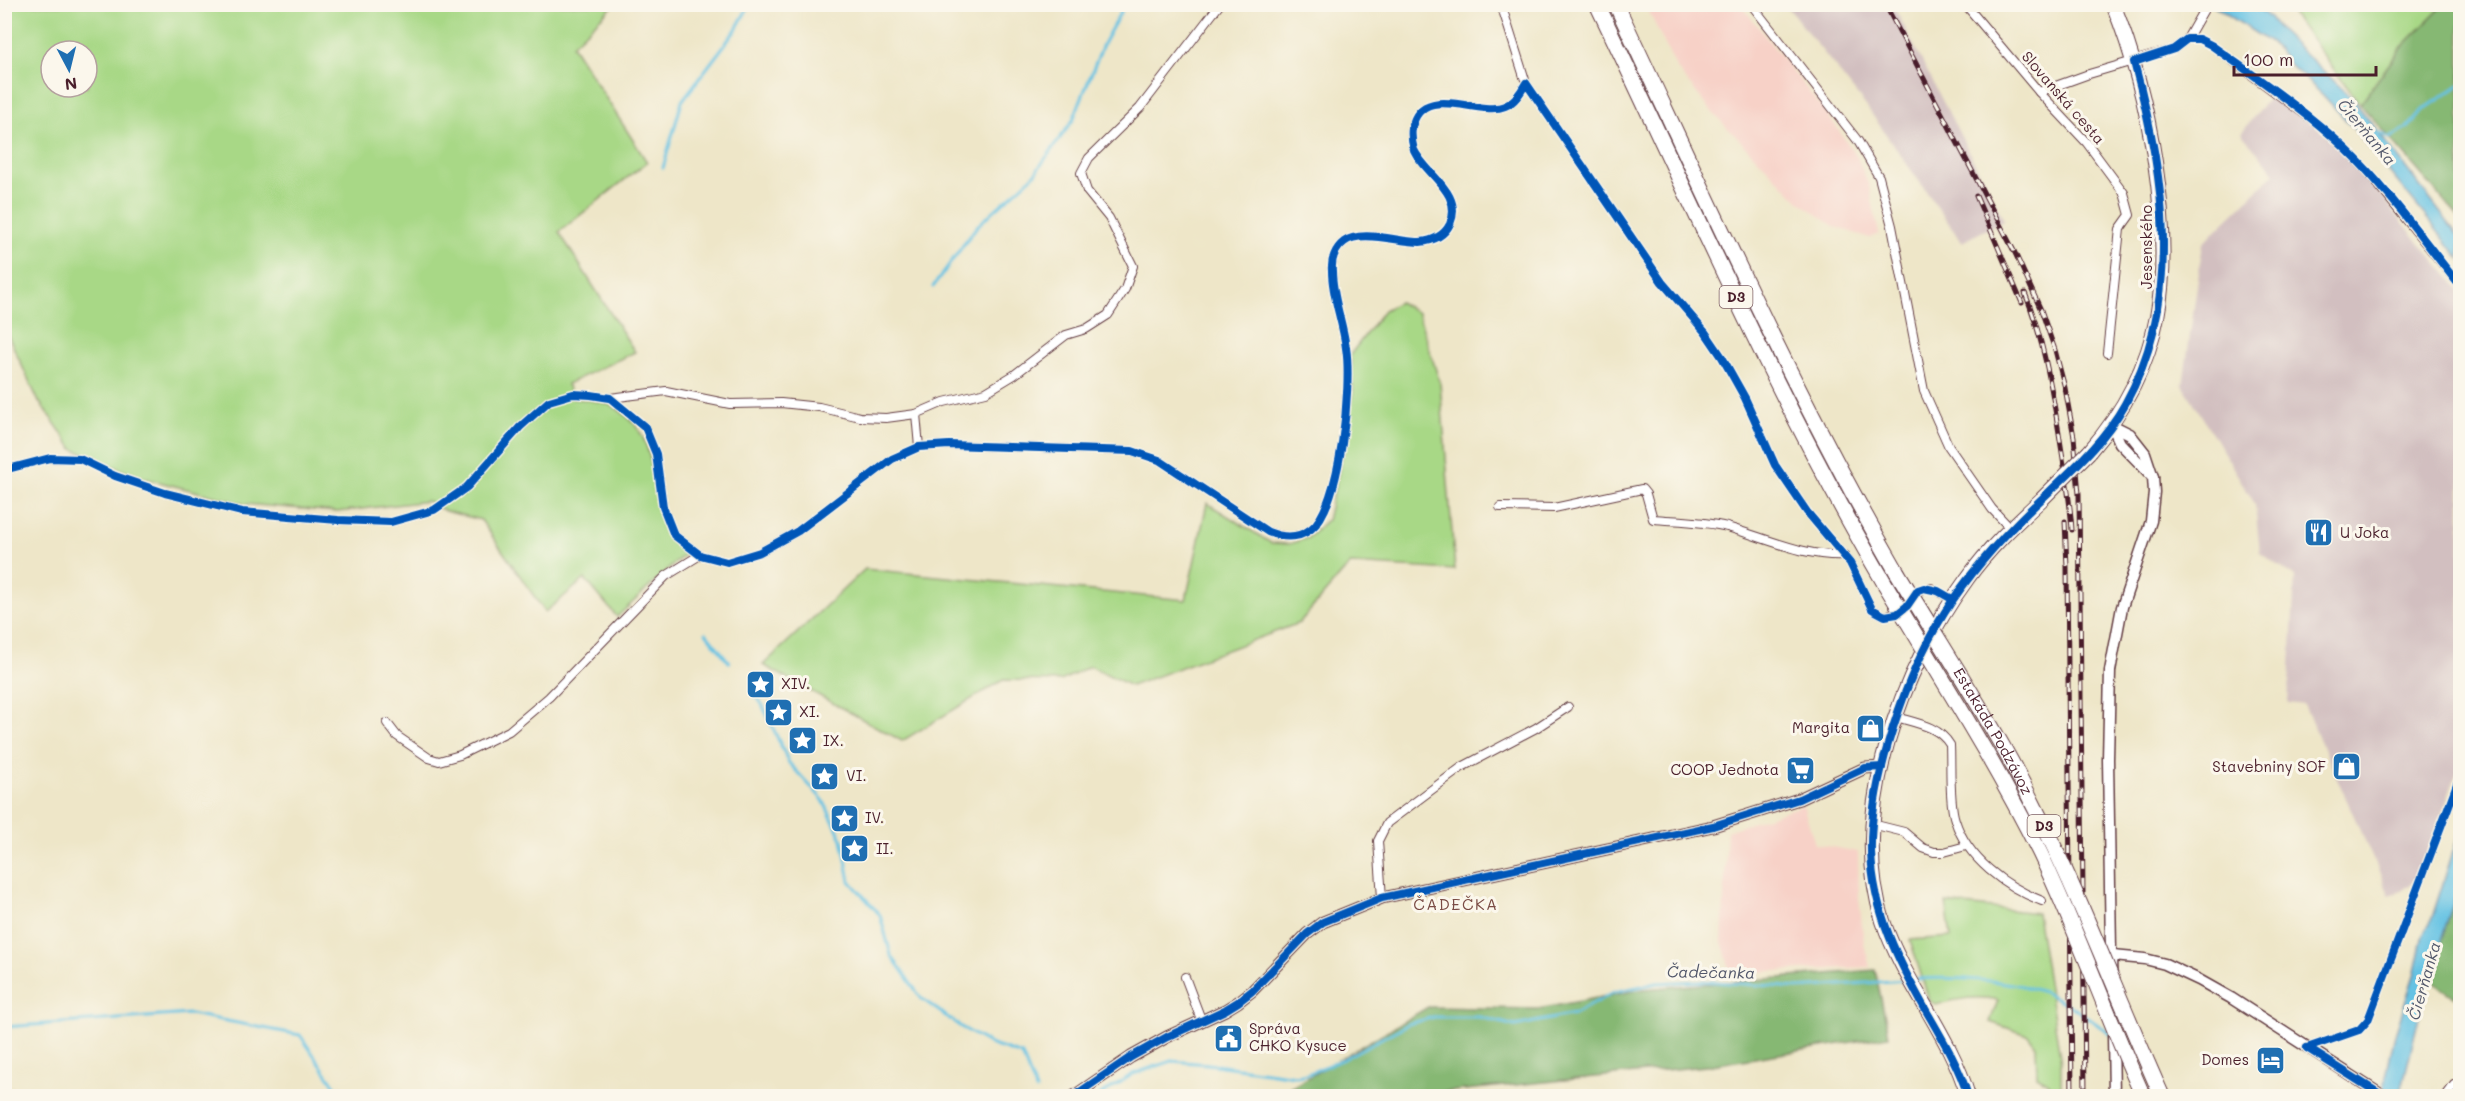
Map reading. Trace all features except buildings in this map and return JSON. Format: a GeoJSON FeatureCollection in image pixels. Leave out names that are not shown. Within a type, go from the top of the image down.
{"type":"FeatureCollection","features":[{"type":"Feature","properties":{"kind":"highway","name":"Estakáda Podzávoz"},"geometry":{"type":"LineString","coordinates":[[1597,4],[1818,463],[1885,584],[1986,750],[2025,823],[2143,1096]]}},
{"type":"Feature","properties":{"kind":"highway","name":"Estakáda Podzávoz"},"geometry":{"type":"LineString","coordinates":[[1616,4],[1792,375],[1838,466],[1897,572],[2001,744],[2035,807],[2082,909],[2162,1096]]}},
{"type":"Feature","properties":{"kind":"main road","name":"Jesenského"},"geometry":{"type":"LineString","coordinates":[[1968,1096],[1952,1058],[1902,968],[1888,934],[1876,894],[1871,854],[1872,824],[1882,766],[1896,717],[1920,653],[1952,599],[1976,566],[2089,452],[2112,425],[2125,405],[2145,360],[2158,318],[2162,283],[2163,227],[2160,196],[2148,117],[2134,62],[2114,4]]}},
{"type":"Feature","properties":{"kind":"street"},"geometry":{"type":"LineString","coordinates":[[5,468],[50,458],[80,459],[115,476],[165,493],[242,512],[391,522],[434,510],[467,487],[520,427],[549,401],[573,394],[610,398],[666,391],[730,404],[781,403],[819,407],[860,417],[886,418],[916,414],[944,402],[986,392],[1014,375],[1066,335],[1086,329],[1108,315],[1125,289],[1133,266],[1109,218],[1088,191],[1081,173],[1089,158],[1140,108],[1220,4]]}},
{"type":"Feature","properties":{"kind":"street"},"geometry":{"type":"LineString","coordinates":[[1501,4],[1526,83],[1662,282],[1705,332],[1722,357],[1745,398],[1775,465],[1807,512],[1845,555],[1868,602],[1879,614],[1891,616],[1907,606],[1914,594],[1924,588],[1938,591],[1952,599]]}},
{"type":"Feature","properties":{"kind":"street"},"geometry":{"type":"LineString","coordinates":[[1751,4],[1858,141],[1879,177],[1892,226],[1924,391],[1949,447],[1992,509],[2011,529]]}},
{"type":"Feature","properties":{"kind":"street","name":"Slovanská cesta"},"geometry":{"type":"LineString","coordinates":[[1965,4],[2039,92],[2087,143],[2124,193],[2130,215],[2120,229],[2107,353]]}},
{"type":"Feature","properties":{"kind":"street"},"geometry":{"type":"LineString","coordinates":[[2039,92],[2089,74],[2174,49],[2187,39],[2206,4]]}},
{"type":"Feature","properties":{"kind":"street"},"geometry":{"type":"LineString","coordinates":[[2187,39],[2199,39],[2211,45],[2326,130],[2368,172],[2460,286]]}},
{"type":"Feature","properties":{"kind":"street"},"geometry":{"type":"LineString","coordinates":[[610,398],[645,427],[656,454],[663,507],[674,535],[700,555],[728,562],[760,552],[798,531],[892,459],[919,447],[1132,451],[1159,460],[1268,532],[1290,537],[1310,529],[1321,517],[1328,503],[1341,447],[1348,387],[1346,348],[1332,268],[1337,250],[1351,238],[1361,236],[1420,242],[1429,241],[1442,234],[1453,215],[1451,199],[1415,151],[1411,135],[1414,121],[1423,111],[1441,103],[1489,108],[1504,106],[1515,100],[1526,83]]}},
{"type":"Feature","properties":{"kind":"street"},"geometry":{"type":"LineString","coordinates":[[916,414],[919,447]]}},
{"type":"Feature","properties":{"kind":"street"},"geometry":{"type":"LineString","coordinates":[[2112,425],[2130,434],[2145,453],[2153,477],[2154,505],[2151,521],[2122,607],[2110,671],[2108,759],[2114,1096]]}},
{"type":"Feature","properties":{"kind":"street"},"geometry":{"type":"LineString","coordinates":[[1500,507],[1545,509],[1642,489],[1646,494],[1653,519],[1710,524],[1801,550],[1825,555],[1845,555]]}},
{"type":"Feature","properties":{"kind":"street"},"geometry":{"type":"LineString","coordinates":[[387,723],[397,736],[429,758],[439,761],[460,755],[509,730],[549,698],[666,576],[700,555]]}},
{"type":"Feature","properties":{"kind":"street"},"geometry":{"type":"LineString","coordinates":[[1382,898],[1378,841],[1387,823],[1462,767],[1536,728],[1568,707]]}},
{"type":"Feature","properties":{"kind":"street"},"geometry":{"type":"LineString","coordinates":[[1896,717],[1938,730],[1945,736],[1950,745],[1954,819],[1966,846],[1995,875],[2042,901]]}},
{"type":"Feature","properties":{"kind":"street"},"geometry":{"type":"LineString","coordinates":[[1074,1096],[1167,1037],[1225,1010],[1252,990],[1307,934],[1323,922],[1382,898],[1713,826],[1799,799],[1865,768],[1882,766]]}},
{"type":"Feature","properties":{"kind":"street"},"geometry":{"type":"LineString","coordinates":[[2307,1048],[2359,1030],[2368,1020],[2460,776]]}},
{"type":"Feature","properties":{"kind":"street"},"geometry":{"type":"LineString","coordinates":[[1872,824],[1904,832],[1923,848],[1934,852],[1957,850],[1966,846]]}},
{"type":"Feature","properties":{"kind":"street"},"geometry":{"type":"LineString","coordinates":[[2113,956],[2145,959],[2181,971],[2231,998],[2383,1096]]}},
{"type":"Feature","properties":{"kind":"street"},"geometry":{"type":"LineString","coordinates":[[1185,977],[1202,1022]]}},
{"type":"Feature","properties":{"kind":"street"},"geometry":{"type":"LineString","coordinates":[[2446,1096],[2460,1081]]}},
{"type":"Feature","properties":{"kind":"shaded area"},"geometry":{"type":"Polygon","coordinates":[[[1658,5],[1741,5],[1835,125],[1857,157],[1869,186],[1879,234],[1870,238],[1835,227],[1800,202],[1713,113],[1677,69],[1649,12],[1658,5]]]}},
{"type":"Feature","properties":{"kind":"shaded area"},"geometry":{"type":"Polygon","coordinates":[[[1786,5],[1893,5],[2004,220],[1962,242],[1866,106],[1786,5]]]}},
{"type":"Feature","properties":{"kind":"shaded area"},"geometry":{"type":"Polygon","coordinates":[[[2273,93],[2312,121],[2360,168],[2460,290],[2460,764],[2418,878],[2403,890],[2390,896],[2304,705],[2288,703],[2295,577],[2260,553],[2255,504],[2183,385],[2203,243],[2275,173],[2241,133],[2273,93]]]}},
{"type":"Feature","properties":{"kind":"shaded area"},"geometry":{"type":"Polygon","coordinates":[[[1803,805],[1815,844],[1858,852],[1859,898],[1864,944],[1870,967],[1750,972],[1730,970],[1722,942],[1727,831],[1803,805]]]}},
{"type":"Feature","properties":{"kind":"green space"},"geometry":{"type":"Polygon","coordinates":[[[5,5],[614,5],[572,45],[647,162],[559,232],[635,352],[567,384],[573,398],[610,405],[628,417],[639,431],[647,447],[663,519],[672,538],[687,552],[617,617],[585,579],[545,612],[481,520],[445,511],[428,501],[337,512],[245,504],[136,476],[73,449],[38,400],[5,329],[5,5]]]}},
{"type":"Feature","properties":{"kind":"green space"},"geometry":{"type":"Polygon","coordinates":[[[2287,5],[2444,5],[2401,48],[2360,104],[2287,5]]]}},
{"type":"Feature","properties":{"kind":"green space"},"geometry":{"type":"Polygon","coordinates":[[[2444,5],[2460,5],[2460,219],[2360,104],[2401,48],[2444,5]]]}},
{"type":"Feature","properties":{"kind":"green space"},"geometry":{"type":"Polygon","coordinates":[[[1399,302],[1418,313],[1440,383],[1455,570],[1350,564],[1299,623],[1131,686],[1090,666],[1061,681],[1003,680],[902,741],[763,665],[865,569],[1186,600],[1207,503],[1271,543],[1289,544],[1308,538],[1327,520],[1344,447],[1353,391],[1350,355],[1384,310],[1399,302]]]}},
{"type":"Feature","properties":{"kind":"green space"},"geometry":{"type":"Polygon","coordinates":[[[2460,883],[2460,988],[2455,997],[2428,979],[2460,883]]]}},
{"type":"Feature","properties":{"kind":"green space"},"geometry":{"type":"Polygon","coordinates":[[[1946,903],[2037,913],[2061,1063],[2061,1096],[2049,1096],[2049,1083],[2037,1076],[2036,1046],[2028,1035],[1990,1022],[1998,1000],[1967,998],[1936,1005],[1929,1000],[1910,940],[1951,937],[1946,903]]]}},
{"type":"Feature","properties":{"kind":"green space"},"geometry":{"type":"Polygon","coordinates":[[[1875,970],[1889,1036],[1706,1066],[1444,1092],[1434,1096],[1280,1096],[1428,1007],[1538,1009],[1644,989],[1875,970]]]}},
{"type":"Feature","properties":{"kind":"water","name":"Čierňanka"},"geometry":{"type":"Polygon","coordinates":[[[2213,5],[2251,6],[2265,13],[2352,98],[2460,238],[2460,259],[2361,137],[2323,95],[2290,65],[2275,46],[2213,5]]]}},
{"type":"Feature","properties":{"kind":"water","name":"Čierňanka"},"geometry":{"type":"Polygon","coordinates":[[[2460,830],[2460,883],[2428,979],[2400,1096],[2382,1096],[2395,1034],[2415,972],[2423,934],[2430,924],[2460,830]]]}},
{"type":"Feature","properties":{"kind":"waterway"},"geometry":{"type":"LineString","coordinates":[[663,168],[682,101],[735,31],[750,4]]}},
{"type":"Feature","properties":{"kind":"waterway"},"geometry":{"type":"LineString","coordinates":[[933,287],[977,226],[1033,176],[1073,120],[1103,44],[1125,4]]}},
{"type":"Feature","properties":{"kind":"waterway","name":"Čierňanka"},"geometry":{"type":"LineString","coordinates":[[2379,133],[2390,138],[2407,129],[2423,110],[2460,85]]}},
{"type":"Feature","properties":{"kind":"waterway"},"geometry":{"type":"LineString","coordinates":[[706,633],[729,662]]}},
{"type":"Feature","properties":{"kind":"waterway"},"geometry":{"type":"LineString","coordinates":[[752,690],[762,704],[789,763],[823,800],[842,839],[850,881],[880,915],[891,955],[921,998],[961,1027],[992,1045],[1022,1055],[1036,1090]]}},
{"type":"Feature","properties":{"kind":"waterway"},"geometry":{"type":"LineString","coordinates":[[2455,891],[2460,899]]}},
{"type":"Feature","properties":{"kind":"waterway","name":"Čadečanka"},"geometry":{"type":"LineString","coordinates":[[1915,979],[1985,980],[2038,990],[2067,1004],[2110,1034]]}},
{"type":"Feature","properties":{"kind":"waterway","name":"Čadečanka"},"geometry":{"type":"LineString","coordinates":[[1099,1096],[1133,1074],[1172,1061],[1296,1076],[1308,1074],[1343,1059],[1408,1024],[1434,1017],[1480,1017],[1515,1026],[1574,1014],[1614,992],[1657,983],[1701,981],[1799,988],[1905,980]]}},
{"type":"Feature","properties":{"kind":"waterway"},"geometry":{"type":"LineString","coordinates":[[4,1027],[190,1014],[300,1035],[342,1096]]}},
{"type":"Feature","properties":{"kind":"waterway","name":"Čadečanka"},"geometry":{"type":"LineString","coordinates":[[2128,1046],[2137,1057]]}},
{"type":"Feature","properties":{"kind":"railway"},"geometry":{"type":"LineString","coordinates":[[1885,4],[2015,253],[2041,310],[2065,388],[2074,437],[2079,494],[2085,1096]]}},
{"type":"Feature","properties":{"kind":"railway"},"geometry":{"type":"LineString","coordinates":[[1976,196],[2022,303]]}},
{"type":"Feature","properties":{"kind":"railway"},"geometry":{"type":"LineString","coordinates":[[2025,293],[2042,344],[2049,379],[2067,482],[2072,530]]}},
{"type":"Feature","properties":{"kind":"railway"},"geometry":{"type":"LineString","coordinates":[[2065,521],[2072,1096]]}},
{"type":"Feature","properties":{"kind":"cycle path"},"geometry":{"type":"LineString","coordinates":[[1968,1096],[1950,1054],[1898,956],[1882,916],[1871,852],[1875,798],[1884,757],[1910,680],[1937,625],[1953,599],[1993,549],[2102,437],[2125,404],[2144,363],[2156,321],[2162,278],[2163,235],[2154,147],[2134,62],[2174,49],[2187,39],[2199,39],[2211,45],[2297,108],[2346,149],[2391,198],[2460,286]]}},
{"type":"Feature","properties":{"kind":"cycle path"},"geometry":{"type":"LineString","coordinates":[[4,470],[50,458],[80,459],[115,476],[165,493],[242,512],[391,522],[434,510],[467,487],[520,427],[549,401],[573,394],[610,398],[645,427],[656,454],[663,507],[674,535],[700,555],[727,562],[760,552],[798,531],[892,459],[919,447],[949,445],[1132,451],[1159,460],[1268,532],[1296,536],[1311,529],[1321,516],[1330,496],[1342,443],[1347,365],[1345,338],[1332,281],[1332,263],[1336,251],[1351,238],[1370,236],[1420,242],[1441,235],[1450,224],[1453,213],[1452,203],[1448,193],[1414,150],[1412,128],[1418,114],[1427,106],[1439,103],[1494,108],[1505,106],[1515,99],[1526,83],[1662,282],[1705,332],[1722,357],[1745,398],[1775,465],[1807,512],[1850,563],[1872,609],[1885,616],[1897,614],[1907,606],[1918,590],[1924,588],[1938,591],[1952,599]]}},
{"type":"Feature","properties":{"kind":"cycle path"},"geometry":{"type":"LineString","coordinates":[[1074,1096],[1131,1057],[1238,1002],[1252,991],[1307,934],[1323,922],[1382,898],[1713,826],[1799,799],[1865,768],[1882,767]]}},
{"type":"Feature","properties":{"kind":"cycle path"},"geometry":{"type":"LineString","coordinates":[[2307,1048],[2359,1030],[2368,1020],[2460,776]]}},
{"type":"Feature","properties":{"kind":"cycle path"},"geometry":{"type":"LineString","coordinates":[[2307,1048],[2383,1096]]}},
{"type":"Feature","properties":{"kind":"place","name":"U Joka"},"geometry":{"type":"Point","coordinates":[2319,533]}},
{"type":"Feature","properties":{"kind":"place","name":"XIV."},"geometry":{"type":"Point","coordinates":[760,684]}},
{"type":"Feature","properties":{"kind":"place","name":"XI."},"geometry":{"type":"Point","coordinates":[778,712]}},
{"type":"Feature","properties":{"kind":"place","name":"Margita"},"geometry":{"type":"Point","coordinates":[1871,728]}},
{"type":"Feature","properties":{"kind":"place","name":"IX."},"geometry":{"type":"Point","coordinates":[802,741]}},
{"type":"Feature","properties":{"kind":"place","name":"Stavebniny SOF"},"geometry":{"type":"Point","coordinates":[2347,767]}},
{"type":"Feature","properties":{"kind":"place","name":"COOP Jednota"},"geometry":{"type":"Point","coordinates":[1800,770]}},
{"type":"Feature","properties":{"kind":"place","name":"VI."},"geometry":{"type":"Point","coordinates":[825,776]}},
{"type":"Feature","properties":{"kind":"place","name":"IV."},"geometry":{"type":"Point","coordinates":[844,818]}},
{"type":"Feature","properties":{"kind":"place","name":"II."},"geometry":{"type":"Point","coordinates":[855,849]}},
{"type":"Feature","properties":{"kind":"place","name":"Správa CHKO Kysuce"},"geometry":{"type":"Point","coordinates":[1228,1038]}},
{"type":"Feature","properties":{"kind":"place","name":"Domes"},"geometry":{"type":"Point","coordinates":[2270,1060]}},
{"type":"Feature","properties":{"kind":"district","name":"ČADEČKA"},"geometry":{"type":"Point","coordinates":[1456,904]}}]}
